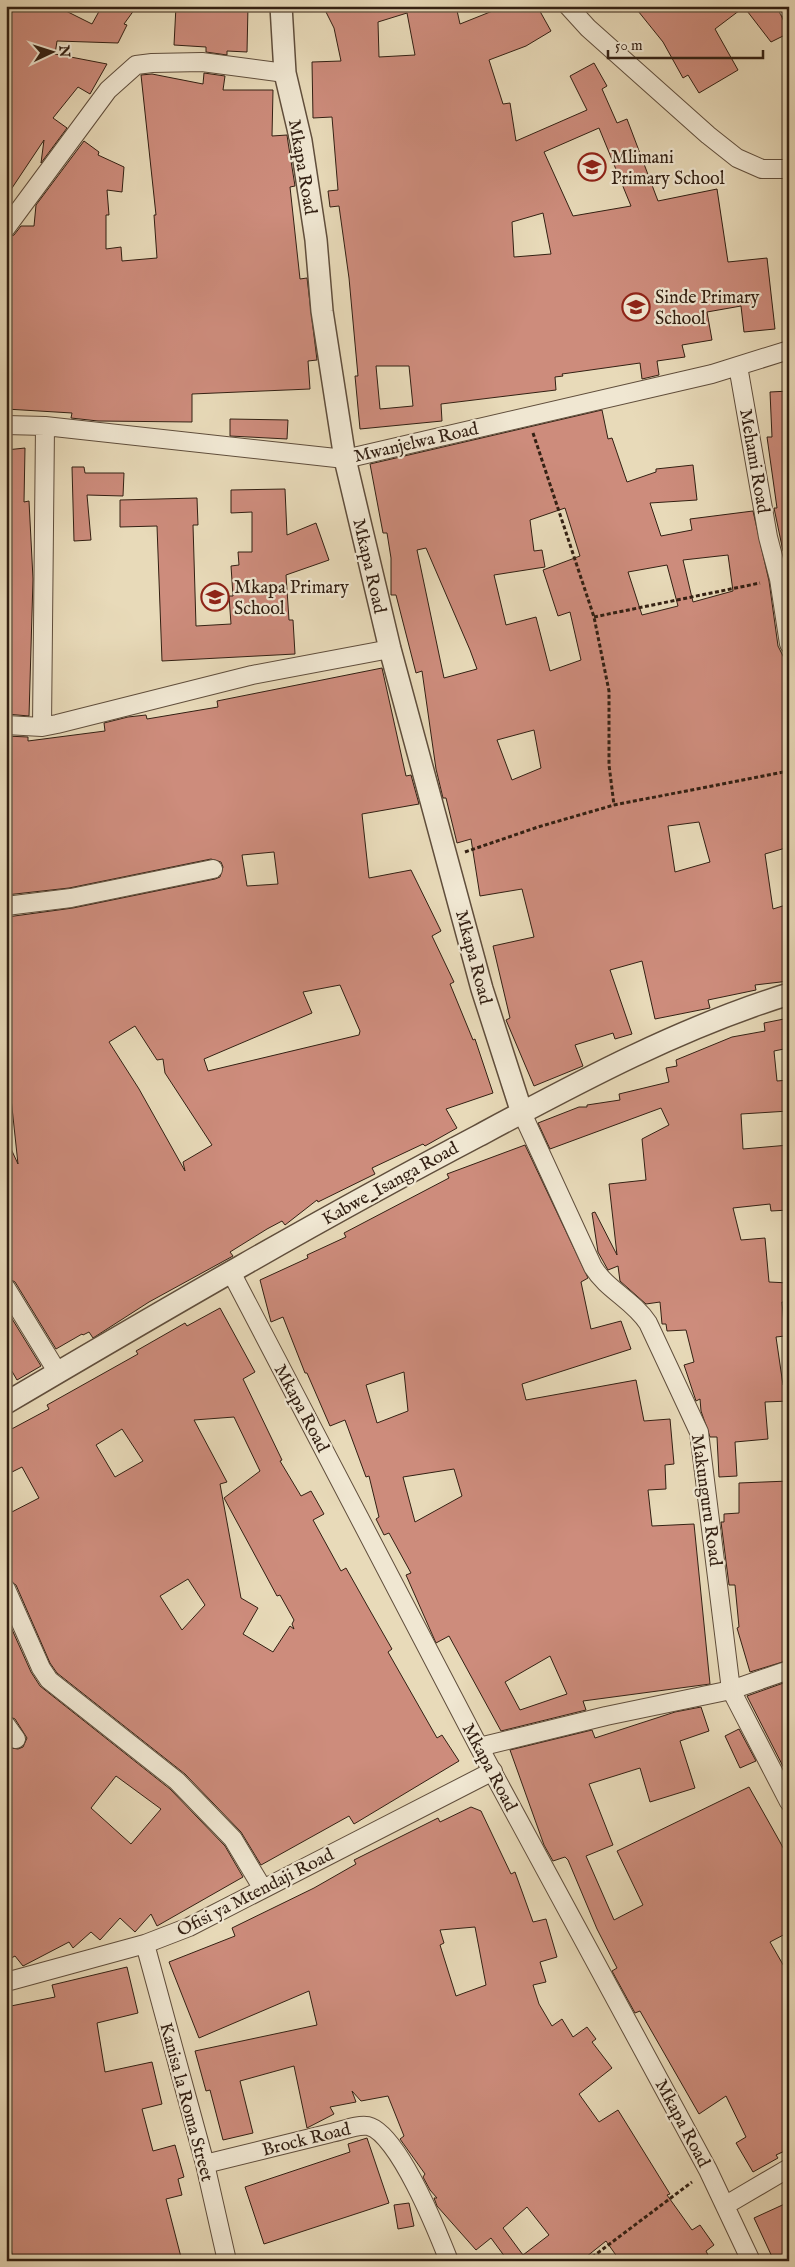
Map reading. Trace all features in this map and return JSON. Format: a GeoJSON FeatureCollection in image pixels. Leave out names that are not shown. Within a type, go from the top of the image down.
{"type":"FeatureCollection","features":[{"type":"Feature","properties":{"kind":"street","name":"Mkapa Road"},"geometry":{"type":"LineString","coordinates":[[281,6],[285,73],[300,141],[316,240],[322,311],[345,459],[390,649],[482,989],[522,1113]]}},
{"type":"Feature","properties":{"kind":"street"},"geometry":{"type":"LineString","coordinates":[[568,6],[595,34],[708,135],[737,158],[762,169],[789,169]]}},
{"type":"Feature","properties":{"kind":"street"},"geometry":{"type":"LineString","coordinates":[[786,6],[789,10]]}},
{"type":"Feature","properties":{"kind":"street"},"geometry":{"type":"LineString","coordinates":[[6,228],[108,90],[136,65],[202,62],[285,73]]}},
{"type":"Feature","properties":{"kind":"street","name":"Mwanjelwa Road"},"geometry":{"type":"LineString","coordinates":[[6,425],[45,426],[345,459],[738,366],[789,350]]}},
{"type":"Feature","properties":{"kind":"street","name":"Mehami Road"},"geometry":{"type":"LineString","coordinates":[[738,366],[768,536],[780,579],[789,644]]}},
{"type":"Feature","properties":{"kind":"street"},"geometry":{"type":"LineString","coordinates":[[42,727],[45,426]]}},
{"type":"Feature","properties":{"kind":"street"},"geometry":{"type":"LineString","coordinates":[[6,725],[42,727],[252,676],[390,649]]}},
{"type":"Feature","properties":{"kind":"street"},"geometry":{"type":"LineString","coordinates":[[6,906],[71,898],[213,869]]}},
{"type":"Feature","properties":{"kind":"street","name":"Kabwe_Isanga Road"},"geometry":{"type":"LineString","coordinates":[[6,1403],[377,1189],[522,1113],[648,1048],[707,1022],[789,994]]}},
{"type":"Feature","properties":{"kind":"street","name":"Makunguru Road"},"geometry":{"type":"LineString","coordinates":[[522,1113],[600,1280],[640,1312],[648,1323],[699,1432],[731,1690],[789,1802]]}},
{"type":"Feature","properties":{"kind":"street","name":"Mkapa Road"},"geometry":{"type":"LineString","coordinates":[[231,1272],[479,1747],[708,2170],[752,2261]]}},
{"type":"Feature","properties":{"kind":"street"},"geometry":{"type":"LineString","coordinates":[[6,1288],[58,1373]]}},
{"type":"Feature","properties":{"kind":"street"},"geometry":{"type":"LineString","coordinates":[[6,1589],[41,1668],[49,1680],[177,1781],[233,1839],[262,1889]]}},
{"type":"Feature","properties":{"kind":"street"},"geometry":{"type":"LineString","coordinates":[[479,1747],[606,1716],[731,1690],[789,1670]]}},
{"type":"Feature","properties":{"kind":"street","name":"Ofisi ya Mtendaji Road"},"geometry":{"type":"LineString","coordinates":[[6,1982],[146,1944],[190,1927],[493,1771]]}},
{"type":"Feature","properties":{"kind":"street","name":"Kanisa la Roma Street"},"geometry":{"type":"LineString","coordinates":[[146,1944],[205,2164],[227,2261]]}},
{"type":"Feature","properties":{"kind":"street","name":"Brock Road"},"geometry":{"type":"LineString","coordinates":[[205,2164],[317,2136],[369,2126],[380,2132],[387,2139],[408,2171],[430,2213],[449,2261]]}},
{"type":"Feature","properties":{"kind":"street"},"geometry":{"type":"LineString","coordinates":[[726,2205],[789,2168]]}},
{"type":"Feature","properties":{"kind":"path"},"geometry":{"type":"LineString","coordinates":[[528,415],[594,617],[608,691],[609,765],[614,805]]}},
{"type":"Feature","properties":{"kind":"path"},"geometry":{"type":"LineString","coordinates":[[594,617],[780,579]]}},
{"type":"Feature","properties":{"kind":"path"},"geometry":{"type":"LineString","coordinates":[[447,859],[538,827],[614,805],[789,771]]}},
{"type":"Feature","properties":{"kind":"path"},"geometry":{"type":"LineString","coordinates":[[587,2261],[708,2170]]}},
{"type":"Feature","properties":{"kind":"building"},"geometry":{"type":"Polygon","coordinates":[[[6,6],[56,6],[92,24],[102,6],[137,6],[124,24],[127,25],[118,43],[57,41],[55,54],[107,64],[90,94],[78,87],[53,118],[67,128],[41,163],[44,140],[6,197],[6,6]]]}},
{"type":"Feature","properties":{"kind":"building"},"geometry":{"type":"Polygon","coordinates":[[[176,6],[248,6],[247,52],[227,51],[227,55],[206,52],[206,47],[174,45],[176,6]]]}},
{"type":"Feature","properties":{"kind":"building"},"geometry":{"type":"Polygon","coordinates":[[[323,6],[422,6],[424,11],[441,6],[456,6],[460,24],[505,6],[537,6],[551,31],[526,46],[489,60],[503,104],[510,103],[516,141],[587,110],[570,76],[594,63],[607,86],[602,89],[617,123],[627,119],[658,201],[717,189],[728,262],[767,258],[775,329],[744,332],[741,306],[707,312],[712,340],[682,345],[685,357],[657,361],[659,375],[642,379],[640,363],[562,374],[563,376],[555,377],[556,390],[441,404],[442,421],[360,429],[355,376],[358,376],[349,278],[339,206],[330,207],[328,191],[338,190],[332,117],[313,118],[312,62],[341,61],[334,28],[323,6]],[[407,13],[378,22],[379,57],[415,55],[407,13]],[[599,128],[544,152],[573,216],[631,206],[599,128]],[[543,213],[512,222],[514,257],[551,254],[543,213]],[[376,366],[380,409],[413,406],[409,366],[376,366]]]}},
{"type":"Feature","properties":{"kind":"building"},"geometry":{"type":"Polygon","coordinates":[[[634,6],[777,6],[789,33],[771,42],[744,7],[715,29],[738,70],[699,93],[688,75],[683,78],[663,42],[634,6]]]}},
{"type":"Feature","properties":{"kind":"building"},"geometry":{"type":"Polygon","coordinates":[[[204,73],[225,76],[223,90],[273,90],[272,136],[287,135],[295,186],[290,187],[300,279],[307,278],[317,360],[308,361],[310,389],[192,394],[192,422],[98,421],[71,418],[72,413],[6,409],[6,238],[14,235],[21,226],[34,226],[36,205],[84,141],[99,152],[98,155],[124,167],[122,192],[107,190],[109,215],[106,215],[106,249],[121,247],[122,261],[157,258],[154,215],[156,215],[141,75],[152,74],[203,84],[204,73]]]}},
{"type":"Feature","properties":{"kind":"building"},"geometry":{"type":"Polygon","coordinates":[[[789,391],[789,551],[783,551],[774,508],[777,508],[767,437],[772,437],[770,392],[789,391]]]}},
{"type":"Feature","properties":{"kind":"building"},"geometry":{"type":"Polygon","coordinates":[[[602,410],[608,439],[612,438],[627,482],[656,472],[656,469],[693,465],[697,500],[650,503],[661,536],[692,530],[690,519],[753,511],[769,581],[778,646],[784,658],[787,676],[784,676],[789,702],[789,847],[765,854],[773,909],[789,904],[789,981],[755,985],[756,990],[708,1000],[710,1008],[655,1019],[642,961],[610,970],[632,1034],[615,1039],[613,1033],[575,1045],[583,1066],[534,1086],[506,1020],[510,1018],[493,946],[534,937],[522,889],[480,896],[471,839],[457,843],[446,798],[443,798],[436,769],[422,671],[416,673],[396,595],[391,595],[391,558],[387,533],[383,533],[370,464],[602,410]],[[565,508],[530,520],[534,551],[542,550],[545,567],[494,575],[506,625],[536,617],[550,671],[581,660],[570,612],[558,616],[543,570],[580,556],[565,508]],[[426,548],[417,550],[444,678],[477,669],[426,548]],[[728,555],[683,560],[693,602],[733,591],[728,555]],[[667,565],[628,572],[642,615],[678,606],[667,565]],[[534,730],[497,740],[512,780],[541,768],[534,730]],[[699,822],[668,826],[675,872],[710,862],[699,822]]]}},
{"type":"Feature","properties":{"kind":"building"},"geometry":{"type":"Polygon","coordinates":[[[230,419],[288,420],[287,439],[230,436],[230,419]]]}},
{"type":"Feature","properties":{"kind":"building"},"geometry":{"type":"Polygon","coordinates":[[[25,448],[24,502],[29,501],[33,579],[29,716],[6,714],[6,450],[25,448]]]}},
{"type":"Feature","properties":{"kind":"building"},"geometry":{"type":"Polygon","coordinates":[[[72,467],[84,467],[85,473],[124,473],[123,496],[87,495],[91,540],[74,541],[72,467]]]}},
{"type":"Feature","properties":{"kind":"building"},"geometry":{"type":"Polygon","coordinates":[[[285,489],[287,535],[316,523],[329,560],[286,575],[289,620],[293,620],[295,654],[162,661],[157,526],[120,527],[120,500],[197,498],[198,525],[193,525],[196,626],[231,624],[229,596],[233,596],[231,566],[239,565],[238,552],[252,552],[252,512],[231,513],[231,490],[285,489]]]}},
{"type":"Feature","properties":{"kind":"building"},"geometry":{"type":"Polygon","coordinates":[[[382,668],[406,776],[411,775],[419,804],[362,814],[369,878],[411,870],[441,931],[432,936],[454,982],[450,984],[473,1040],[475,1039],[493,1093],[446,1109],[457,1128],[425,1146],[423,1144],[372,1168],[375,1174],[318,1202],[317,1200],[285,1225],[282,1221],[267,1229],[230,1252],[233,1256],[149,1302],[93,1338],[89,1332],[82,1334],[56,1349],[15,1282],[6,1277],[6,1138],[18,1164],[6,1051],[6,945],[9,945],[7,917],[73,908],[215,879],[220,877],[223,867],[221,862],[211,859],[69,888],[6,895],[6,853],[10,852],[6,816],[6,736],[28,737],[28,741],[105,731],[104,723],[128,717],[146,715],[147,719],[218,707],[217,701],[382,668]],[[274,852],[242,855],[247,886],[278,884],[274,852]],[[340,985],[303,992],[312,1013],[204,1059],[208,1071],[359,1035],[360,1031],[340,985]],[[135,1026],[109,1042],[139,1089],[185,1171],[183,1162],[212,1145],[165,1073],[163,1059],[157,1060],[135,1026]]]}},
{"type":"Feature","properties":{"kind":"building"},"geometry":{"type":"Polygon","coordinates":[[[789,1018],[789,1048],[774,1051],[777,1081],[789,1080],[789,1111],[741,1114],[743,1149],[789,1145],[789,1210],[771,1211],[770,1204],[733,1208],[741,1240],[765,1238],[769,1282],[789,1283],[789,1302],[782,1302],[785,1336],[776,1337],[783,1385],[789,1384],[789,1401],[765,1402],[768,1439],[735,1442],[737,1476],[719,1477],[717,1437],[710,1437],[701,1411],[700,1399],[696,1401],[684,1365],[694,1362],[686,1330],[667,1331],[666,1324],[662,1324],[660,1302],[646,1304],[620,1281],[618,1266],[608,1270],[598,1252],[592,1213],[595,1212],[617,1255],[609,1184],[646,1180],[642,1139],[669,1125],[661,1108],[550,1149],[538,1123],[579,1107],[620,1100],[619,1094],[669,1082],[666,1068],[677,1066],[676,1060],[732,1037],[765,1031],[764,1023],[789,1018]]]}},
{"type":"Feature","properties":{"kind":"building"},"geometry":{"type":"Polygon","coordinates":[[[525,1145],[588,1278],[581,1282],[591,1329],[621,1321],[631,1349],[522,1384],[526,1400],[636,1380],[644,1421],[670,1419],[674,1464],[665,1465],[666,1489],[648,1490],[652,1526],[694,1524],[710,1684],[583,1701],[586,1710],[501,1731],[449,1636],[436,1643],[406,1575],[411,1573],[389,1533],[384,1535],[376,1519],[379,1517],[369,1476],[366,1477],[345,1420],[330,1426],[307,1373],[305,1373],[283,1317],[271,1322],[260,1280],[308,1258],[307,1255],[346,1237],[344,1233],[449,1178],[447,1174],[525,1145]],[[404,1372],[366,1385],[377,1423],[408,1411],[404,1372]],[[454,1469],[403,1477],[415,1522],[462,1496],[454,1469]],[[550,1656],[505,1682],[520,1710],[567,1694],[550,1656]]]}},
{"type":"Feature","properties":{"kind":"building"},"geometry":{"type":"Polygon","coordinates":[[[220,1308],[255,1372],[243,1379],[282,1460],[280,1461],[301,1496],[311,1491],[324,1514],[313,1520],[341,1571],[346,1568],[392,1649],[388,1652],[437,1738],[442,1735],[459,1761],[354,1824],[349,1816],[261,1865],[241,1832],[185,1774],[57,1673],[50,1663],[16,1585],[6,1579],[6,1515],[39,1498],[22,1467],[6,1475],[6,1432],[49,1409],[47,1405],[138,1354],[136,1351],[185,1323],[187,1326],[220,1308]],[[234,1417],[194,1420],[227,1482],[220,1484],[241,1598],[258,1608],[243,1634],[273,1652],[290,1626],[294,1629],[292,1624],[294,1620],[280,1595],[277,1596],[224,1498],[260,1471],[234,1417]],[[122,1429],[96,1445],[115,1477],[143,1461],[122,1429]],[[188,1579],[160,1596],[182,1630],[205,1605],[188,1579]]]}},
{"type":"Feature","properties":{"kind":"building"},"geometry":{"type":"Polygon","coordinates":[[[6,1309],[41,1366],[17,1380],[6,1361],[6,1309]]]}},
{"type":"Feature","properties":{"kind":"building"},"geometry":{"type":"Polygon","coordinates":[[[789,1481],[789,1660],[750,1672],[737,1628],[739,1627],[735,1585],[729,1585],[721,1522],[724,1522],[724,1514],[739,1513],[739,1483],[789,1481]]]}},
{"type":"Feature","properties":{"kind":"building"},"geometry":{"type":"Polygon","coordinates":[[[6,1616],[31,1672],[40,1686],[170,1789],[225,1846],[243,1877],[157,1926],[151,1914],[135,1932],[120,1918],[100,1940],[91,1932],[73,1948],[69,1942],[23,1966],[15,1956],[6,1961],[6,1744],[11,1748],[18,1749],[23,1747],[27,1738],[15,1719],[6,1715],[6,1638],[11,1635],[6,1624],[6,1616]],[[116,1776],[91,1808],[131,1844],[161,1809],[116,1776]]]}},
{"type":"Feature","properties":{"kind":"building"},"geometry":{"type":"Polygon","coordinates":[[[789,1681],[789,1778],[747,1696],[789,1681]]]}},
{"type":"Feature","properties":{"kind":"building"},"geometry":{"type":"Polygon","coordinates":[[[701,1707],[709,1731],[680,1741],[695,1788],[650,1802],[640,1768],[589,1784],[613,1845],[586,1856],[614,1920],[643,1905],[617,1851],[749,1787],[789,1859],[789,1932],[770,1942],[789,1975],[789,2149],[776,2155],[778,2158],[753,2172],[736,2143],[746,2137],[726,2096],[699,2114],[640,2011],[635,2013],[612,1971],[617,1968],[597,1929],[568,1860],[565,1857],[553,1861],[544,1845],[510,1750],[592,1730],[595,1738],[675,1712],[701,1707]]]}},
{"type":"Feature","properties":{"kind":"building"},"geometry":{"type":"Polygon","coordinates":[[[739,1729],[756,1761],[740,1768],[725,1736],[739,1729]]]}},
{"type":"Feature","properties":{"kind":"building"},"geometry":{"type":"Polygon","coordinates":[[[471,1807],[481,1811],[511,1874],[515,1872],[533,1922],[546,1919],[557,1957],[540,1962],[546,1982],[533,1985],[539,2004],[552,2026],[562,2019],[573,2037],[587,2027],[596,2039],[592,2042],[612,2068],[579,2094],[599,2122],[618,2110],[670,2194],[667,2195],[692,2230],[700,2225],[714,2245],[706,2251],[711,2261],[620,2261],[606,2241],[581,2261],[508,2261],[491,2238],[476,2250],[437,2206],[434,2198],[437,2198],[423,2177],[425,2174],[400,2139],[404,2136],[388,2096],[361,2101],[352,2091],[356,2102],[330,2107],[334,2114],[307,2128],[294,2066],[240,2081],[253,2133],[223,2140],[210,2090],[206,2091],[195,2051],[317,2025],[309,1991],[199,2038],[169,1962],[235,1936],[232,1928],[314,1888],[356,1864],[354,1860],[438,1818],[440,1822],[471,1807]],[[475,1927],[440,1930],[444,1943],[440,1945],[456,1996],[486,1985],[475,1927]],[[527,2207],[503,2228],[523,2255],[549,2235],[527,2207]]]}},
{"type":"Feature","properties":{"kind":"building"},"geometry":{"type":"Polygon","coordinates":[[[127,1967],[138,2013],[97,2023],[105,2072],[152,2062],[162,2104],[142,2109],[153,2151],[175,2145],[184,2177],[178,2179],[182,2195],[166,2199],[182,2261],[14,2261],[6,2227],[6,2007],[55,1997],[52,1985],[127,1967]]]}},
{"type":"Feature","properties":{"kind":"building"},"geometry":{"type":"Polygon","coordinates":[[[367,2138],[389,2203],[264,2244],[245,2187],[350,2152],[348,2144],[367,2138]]]}},
{"type":"Feature","properties":{"kind":"building"},"geometry":{"type":"Polygon","coordinates":[[[789,2202],[789,2261],[774,2261],[754,2218],[789,2202]]]}},
{"type":"Feature","properties":{"kind":"building"},"geometry":{"type":"Polygon","coordinates":[[[409,2203],[414,2226],[398,2229],[394,2205],[409,2203]]]}},
{"type":"Feature","properties":{"kind":"place","name":"Mlimani Primary School"},"geometry":{"type":"Point","coordinates":[592,167]}},
{"type":"Feature","properties":{"kind":"place","name":"Sinde Primary School"},"geometry":{"type":"Point","coordinates":[636,307]}},
{"type":"Feature","properties":{"kind":"place","name":"Mkapa Primary School"},"geometry":{"type":"Point","coordinates":[215,597]}}]}
